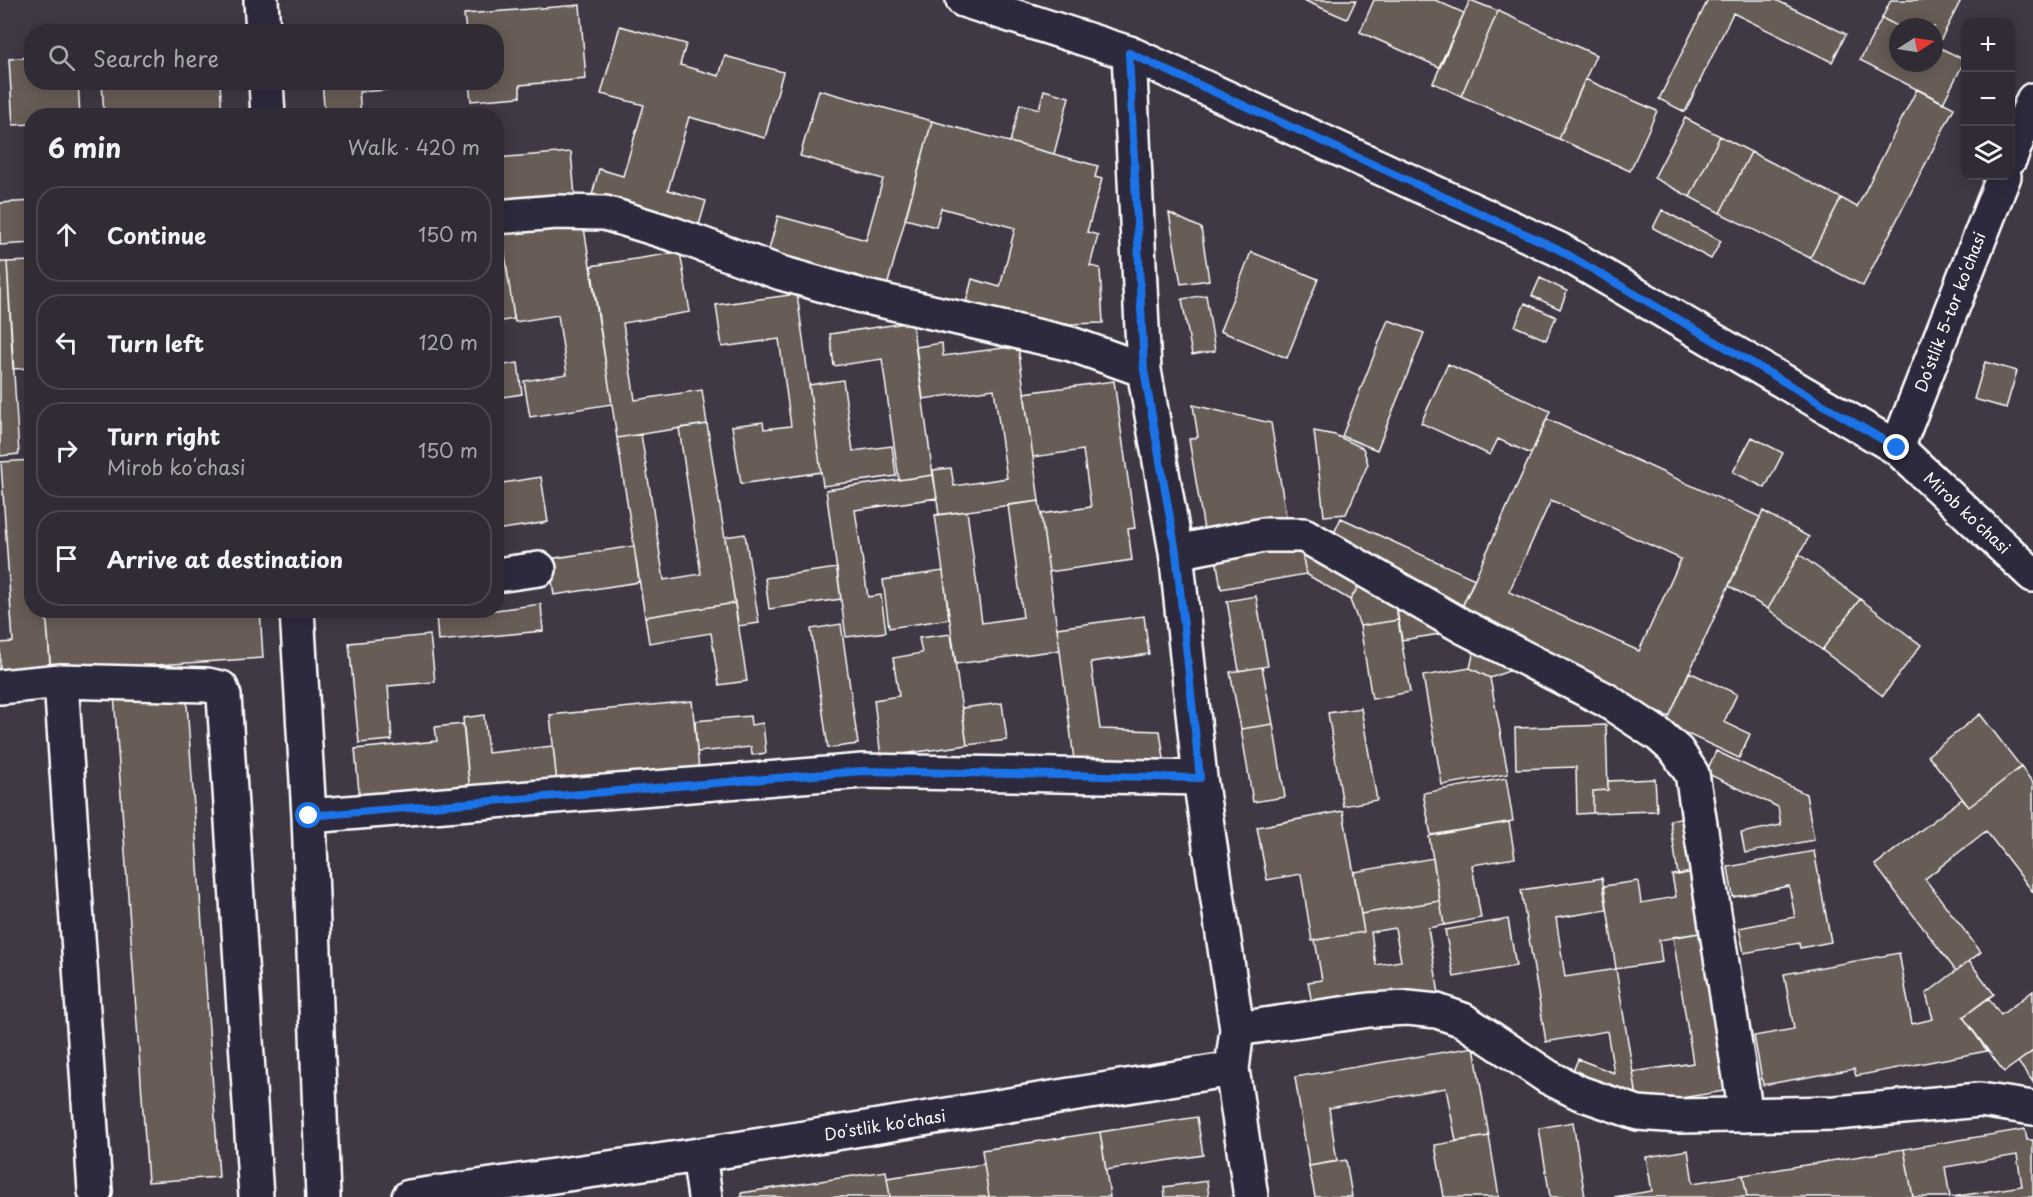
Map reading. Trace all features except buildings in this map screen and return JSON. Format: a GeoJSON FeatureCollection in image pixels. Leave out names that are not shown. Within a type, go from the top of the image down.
{"type":"FeatureCollection","features":[{"type":"Feature","properties":{"kind":"street"},"geometry":{"type":"LineString","coordinates":[[261,0],[262,24]]}},
{"type":"Feature","properties":{"kind":"street","name":"Mirob koʻchasi"},"geometry":{"type":"LineString","coordinates":[[963,0],[1129,53],[1558,249],[1897,448],[2033,575]]}},
{"type":"Feature","properties":{"kind":"street"},"geometry":{"type":"LineString","coordinates":[[1129,53],[1144,370],[1176,552],[1200,778],[1236,1029],[1232,1069],[1251,1197]]}},
{"type":"Feature","properties":{"kind":"street"},"geometry":{"type":"LineString","coordinates":[[266,90],[268,108]]}},
{"type":"Feature","properties":{"kind":"street"},"geometry":{"type":"LineString","coordinates":[[2015,145],[2033,100]]}},
{"type":"Feature","properties":{"kind":"street","name":"Doʻstlik 5-tor koʻchasi"},"geometry":{"type":"LineString","coordinates":[[1897,448],[2002,180]]}},
{"type":"Feature","properties":{"kind":"street"},"geometry":{"type":"LineString","coordinates":[[504,216],[556,212],[605,213],[676,235],[782,273],[862,296],[1071,344],[1144,370]]}},
{"type":"Feature","properties":{"kind":"street"},"geometry":{"type":"LineString","coordinates":[[1176,552],[1264,536],[1304,535],[1462,626],[1606,700],[1659,735],[1677,751],[1692,774],[1746,1115]]}},
{"type":"Feature","properties":{"kind":"street"},"geometry":{"type":"LineString","coordinates":[[504,574],[539,569]]}},
{"type":"Feature","properties":{"kind":"street"},"geometry":{"type":"LineString","coordinates":[[297,618],[309,816],[323,1197]]}},
{"type":"Feature","properties":{"kind":"street"},"geometry":{"type":"LineString","coordinates":[[61,681],[95,1191]]}},
{"type":"Feature","properties":{"kind":"street"},"geometry":{"type":"LineString","coordinates":[[0,687],[61,681],[207,685],[221,688],[224,696],[256,1197]]}},
{"type":"Feature","properties":{"kind":"street"},"geometry":{"type":"LineString","coordinates":[[309,816],[863,771],[1200,778]]}},
{"type":"Feature","properties":{"kind":"street"},"geometry":{"type":"LineString","coordinates":[[1236,1029],[1369,1010],[1407,1008],[1437,1011],[1463,1020],[1548,1077],[1608,1105],[1648,1113],[1746,1115],[1836,1113],[1980,1100],[2033,1108]]}},
{"type":"Feature","properties":{"kind":"street","name":"Doʻstlik koʻchasi"},"geometry":{"type":"LineString","coordinates":[[408,1197],[699,1155],[1232,1069]]}},
{"type":"Feature","properties":{"kind":"street"},"geometry":{"type":"LineString","coordinates":[[699,1155],[705,1197]]}},
{"type":"Feature","properties":{"kind":"route"},"geometry":{"type":"LineString","coordinates":[[309,816],[863,771],[1200,778],[1176,552],[1144,370],[1129,53],[1558,249],[1897,448]]}}]}
